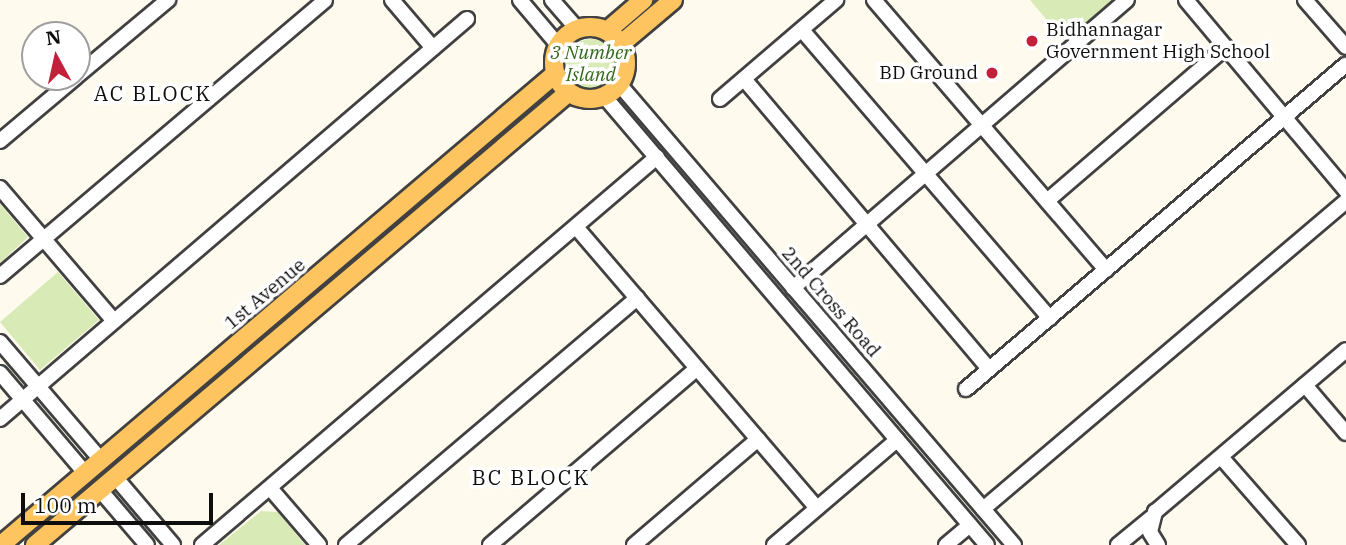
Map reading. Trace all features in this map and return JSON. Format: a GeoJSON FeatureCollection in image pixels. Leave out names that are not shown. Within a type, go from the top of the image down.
{"type":"FeatureCollection","features":[{"type":"Feature","properties":{"kind":"main road"},"geometry":{"type":"LineString","coordinates":[[607,31],[643,0]]}},
{"type":"Feature","properties":{"kind":"main road"},"geometry":{"type":"LineString","coordinates":[[621,44],[673,0]]}},
{"type":"Feature","properties":{"kind":"main road"},"geometry":{"type":"LineString","coordinates":[[577,29],[607,31],[621,44],[626,57],[619,84],[604,96],[586,99],[569,93],[555,74],[558,45],[577,29]]}},
{"type":"Feature","properties":{"kind":"main road","name":"1st Avenue"},"geometry":{"type":"LineString","coordinates":[[1,545],[555,74]]}},
{"type":"Feature","properties":{"kind":"main road"},"geometry":{"type":"LineString","coordinates":[[20,529],[33,545],[116,478],[569,93]]}},
{"type":"Feature","properties":{"kind":"main road"},"geometry":{"type":"LineString","coordinates":[[419,190],[434,207]]}},
{"type":"Feature","properties":{"kind":"street"},"geometry":{"type":"LineString","coordinates":[[91,64],[168,0]]}},
{"type":"Feature","properties":{"kind":"street"},"geometry":{"type":"LineString","coordinates":[[0,276],[325,0]]}},
{"type":"Feature","properties":{"kind":"street"},"geometry":{"type":"LineString","coordinates":[[392,0],[433,48]]}},
{"type":"Feature","properties":{"kind":"street"},"geometry":{"type":"LineString","coordinates":[[520,0],[558,45]]}},
{"type":"Feature","properties":{"kind":"street"},"geometry":{"type":"LineString","coordinates":[[552,0],[577,29]]}},
{"type":"Feature","properties":{"kind":"street"},"geometry":{"type":"LineString","coordinates":[[720,99],[836,0]]}},
{"type":"Feature","properties":{"kind":"street"},"geometry":{"type":"LineString","coordinates":[[874,0],[1106,270]]}},
{"type":"Feature","properties":{"kind":"street"},"geometry":{"type":"LineString","coordinates":[[793,288],[984,127],[1127,0]]}},
{"type":"Feature","properties":{"kind":"street"},"geometry":{"type":"LineString","coordinates":[[1186,0],[1346,191]]}},
{"type":"Feature","properties":{"kind":"street"},"geometry":{"type":"LineString","coordinates":[[1305,0],[1346,47]]}},
{"type":"Feature","properties":{"kind":"street"},"geometry":{"type":"LineString","coordinates":[[0,419],[467,19]]}},
{"type":"Feature","properties":{"kind":"street"},"geometry":{"type":"LineString","coordinates":[[802,30],[1049,318]]}},
{"type":"Feature","properties":{"kind":"street"},"geometry":{"type":"LineString","coordinates":[[1047,201],[1226,47]]}},
{"type":"Feature","properties":{"kind":"street"},"geometry":{"type":"LineString","coordinates":[[965,389],[1346,65]]}},
{"type":"Feature","properties":{"kind":"street"},"geometry":{"type":"LineString","coordinates":[[744,79],[989,369]]}},
{"type":"Feature","properties":{"kind":"street","name":"2nd Cross Road"},"geometry":{"type":"LineString","coordinates":[[619,84],[1014,545]]}},
{"type":"Feature","properties":{"kind":"street"},"geometry":{"type":"LineString","coordinates":[[0,141],[58,91]]}},
{"type":"Feature","properties":{"kind":"street"},"geometry":{"type":"LineString","coordinates":[[604,96],[987,545]]}},
{"type":"Feature","properties":{"kind":"street"},"geometry":{"type":"LineString","coordinates":[[202,545],[657,158]]}},
{"type":"Feature","properties":{"kind":"street"},"geometry":{"type":"LineString","coordinates":[[684,190],[699,177]]}},
{"type":"Feature","properties":{"kind":"street"},"geometry":{"type":"LineString","coordinates":[[0,188],[114,321]]}},
{"type":"Feature","properties":{"kind":"street"},"geometry":{"type":"LineString","coordinates":[[983,509],[1346,201]]}},
{"type":"Feature","properties":{"kind":"street"},"geometry":{"type":"LineString","coordinates":[[576,227],[817,508]]}},
{"type":"Feature","properties":{"kind":"street"},"geometry":{"type":"LineString","coordinates":[[346,545],[637,298]]}},
{"type":"Feature","properties":{"kind":"street"},"geometry":{"type":"LineString","coordinates":[[0,342],[101,460]]}},
{"type":"Feature","properties":{"kind":"street"},"geometry":{"type":"LineString","coordinates":[[1118,545],[1346,350]]}},
{"type":"Feature","properties":{"kind":"street"},"geometry":{"type":"LineString","coordinates":[[490,545],[697,368]]}},
{"type":"Feature","properties":{"kind":"street"},"geometry":{"type":"LineString","coordinates":[[0,373],[85,473]]}},
{"type":"Feature","properties":{"kind":"street"},"geometry":{"type":"LineString","coordinates":[[1305,385],[1346,433]]}},
{"type":"Feature","properties":{"kind":"street"},"geometry":{"type":"LineString","coordinates":[[634,545],[758,439]]}},
{"type":"Feature","properties":{"kind":"street"},"geometry":{"type":"LineString","coordinates":[[774,545],[897,440]]}},
{"type":"Feature","properties":{"kind":"street"},"geometry":{"type":"LineString","coordinates":[[1222,457],[1297,545]]}},
{"type":"Feature","properties":{"kind":"street"},"geometry":{"type":"LineString","coordinates":[[932,481],[947,468]]}},
{"type":"Feature","properties":{"kind":"street"},"geometry":{"type":"LineString","coordinates":[[116,478],[173,545]]}},
{"type":"Feature","properties":{"kind":"street"},"geometry":{"type":"LineString","coordinates":[[270,488],[319,545]]}},
{"type":"Feature","properties":{"kind":"street"},"geometry":{"type":"LineString","coordinates":[[100,490],[147,545]]}},
{"type":"Feature","properties":{"kind":"street"},"geometry":{"type":"LineString","coordinates":[[1151,518],[1150,532],[1158,545]]}},
{"type":"Feature","properties":{"kind":"street"},"geometry":{"type":"LineString","coordinates":[[946,545],[970,525]]}},
{"type":"Feature","properties":{"kind":"green space"},"geometry":{"type":"Polygon","coordinates":[[[1030,0],[1116,0],[1066,43],[1030,0]]]}},
{"type":"Feature","properties":{"kind":"green space","name":"3 Number Island"},"geometry":{"type":"Polygon","coordinates":[[[591,39],[609,46],[616,64],[609,82],[591,89],[573,82],[566,64],[573,46],[591,39]]]}},
{"type":"Feature","properties":{"kind":"green space"},"geometry":{"type":"Polygon","coordinates":[[[0,204],[28,237],[0,263],[0,204]]]}},
{"type":"Feature","properties":{"kind":"green space"},"geometry":{"type":"Polygon","coordinates":[[[58,272],[99,320],[40,370],[0,322],[58,272]]]}},
{"type":"Feature","properties":{"kind":"green space"},"geometry":{"type":"Polygon","coordinates":[[[261,511],[278,512],[305,545],[219,545],[261,511]]]}},
{"type":"Feature","properties":{"kind":"place","name":"Bidhannagar Government High School"},"geometry":{"type":"Point","coordinates":[1032,41]}},
{"type":"Feature","properties":{"kind":"place","name":"BD Ground"},"geometry":{"type":"Point","coordinates":[992,73]}},
{"type":"Feature","properties":{"kind":"district","name":"AC BLOCK"},"geometry":{"type":"Point","coordinates":[153,93]}},
{"type":"Feature","properties":{"kind":"district","name":"BC BLOCK"},"geometry":{"type":"Point","coordinates":[531,477]}}]}
